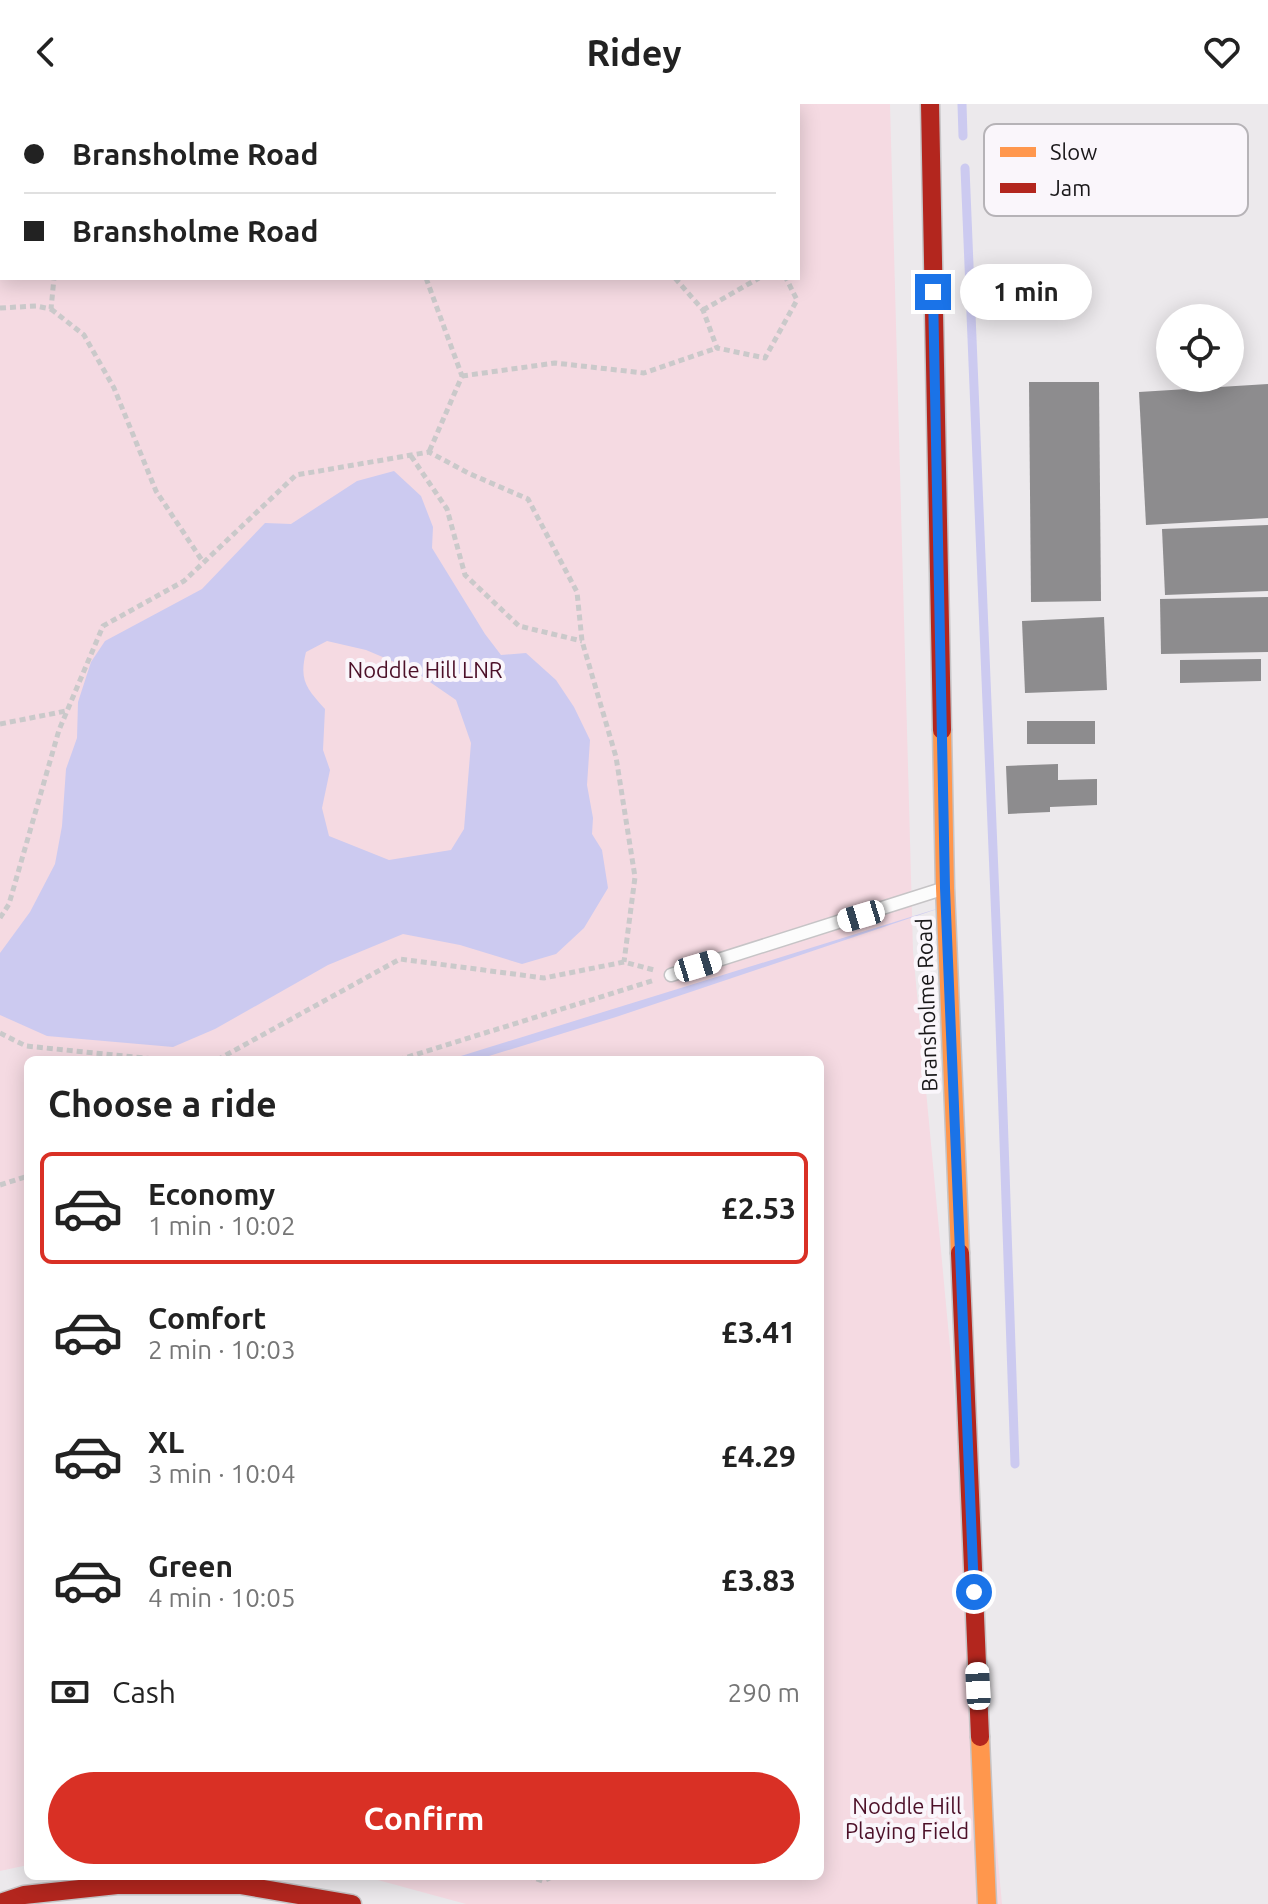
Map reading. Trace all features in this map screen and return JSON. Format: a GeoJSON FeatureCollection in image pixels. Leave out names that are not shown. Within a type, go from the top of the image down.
{"type":"FeatureCollection","features":[{"type":"Feature","properties":{"kind":"street","name":"Bransholme Road"},"geometry":{"type":"LineString","coordinates":[[930,104],[945,888],[987,1904]]}},
{"type":"Feature","properties":{"kind":"street"},"geometry":{"type":"LineString","coordinates":[[0,1903],[24,1895],[117,1881],[240,1885],[352,1904]]}},
{"type":"Feature","properties":{"kind":"lane"},"geometry":{"type":"LineString","coordinates":[[671,975],[945,888]]}},
{"type":"Feature","properties":{"kind":"path"},"geometry":{"type":"LineString","coordinates":[[51,309],[54,280]]}},
{"type":"Feature","properties":{"kind":"path"},"geometry":{"type":"LineString","coordinates":[[427,280],[462,376],[429,452]]}},
{"type":"Feature","properties":{"kind":"path"},"geometry":{"type":"LineString","coordinates":[[677,280],[703,310],[717,348]]}},
{"type":"Feature","properties":{"kind":"path"},"geometry":{"type":"LineString","coordinates":[[703,310],[756,280]]}},
{"type":"Feature","properties":{"kind":"path"},"geometry":{"type":"LineString","coordinates":[[462,376],[555,363],[644,373],[717,348],[765,358],[797,300],[787,280]]}},
{"type":"Feature","properties":{"kind":"path"},"geometry":{"type":"LineString","coordinates":[[0,308],[36,306],[51,309],[84,335],[114,388],[156,491],[203,562]]}},
{"type":"Feature","properties":{"kind":"path"},"geometry":{"type":"LineString","coordinates":[[0,918],[9,904],[67,711],[103,626],[184,581],[296,475],[429,452],[528,499],[577,592],[582,641],[616,757],[635,877],[624,962]]}},
{"type":"Feature","properties":{"kind":"path"},"geometry":{"type":"LineString","coordinates":[[411,456],[447,509],[465,575],[519,626],[582,641]]}},
{"type":"Feature","properties":{"kind":"path"},"geometry":{"type":"LineString","coordinates":[[0,724],[67,711]]}},
{"type":"Feature","properties":{"kind":"path"},"geometry":{"type":"LineString","coordinates":[[224,1056],[400,959],[544,978],[624,962],[671,975]]}},
{"type":"Feature","properties":{"kind":"path"},"geometry":{"type":"LineString","coordinates":[[411,1056],[671,975]]}},
{"type":"Feature","properties":{"kind":"path"},"geometry":{"type":"LineString","coordinates":[[0,1033],[26,1046],[125,1056]]}},
{"type":"Feature","properties":{"kind":"path"},"geometry":{"type":"LineString","coordinates":[[0,1185],[24,1177]]}},
{"type":"Feature","properties":{"kind":"green space","name":"Noddle Hill LNR"},"geometry":{"type":"Polygon","coordinates":[[[800,104],[890,104],[913,951],[1002,1904],[466,1904],[378,1880],[824,1880],[824,1056],[24,1056],[24,1866],[0,1871],[0,280],[800,280],[800,104]]]}},
{"type":"Feature","properties":{"kind":"water"},"geometry":{"type":"Polygon","coordinates":[[[394,471],[421,496],[433,527],[432,548],[485,634],[501,655],[526,653],[556,680],[574,707],[590,740],[587,785],[593,818],[592,834],[602,850],[608,888],[584,928],[556,954],[522,964],[460,945],[403,934],[328,965],[215,1029],[173,1047],[47,1036],[0,1015],[0,953],[30,912],[55,864],[62,826],[66,769],[77,738],[78,702],[91,662],[105,641],[202,589],[265,523],[291,524],[357,481],[394,471]],[[327,641],[306,652],[304,662],[306,683],[325,709],[323,750],[330,770],[322,808],[329,836],[389,860],[451,850],[464,829],[471,743],[456,700],[411,669],[366,650],[327,641]]]}},
{"type":"Feature","properties":{"kind":"water"},"geometry":{"type":"Polygon","coordinates":[[[946,906],[616,1017],[489,1056],[461,1056],[946,906]]]}},
{"type":"Feature","properties":{"kind":"building"},"geometry":{"type":"Polygon","coordinates":[[[1029,382],[1099,382],[1101,601],[1031,602],[1029,382]]]}},
{"type":"Feature","properties":{"kind":"building"},"geometry":{"type":"Polygon","coordinates":[[[1268,384],[1268,518],[1146,525],[1139,392],[1244,392],[1244,385],[1268,384]]]}},
{"type":"Feature","properties":{"kind":"building"},"geometry":{"type":"Polygon","coordinates":[[[1268,525],[1268,591],[1165,595],[1162,529],[1268,525]]]}},
{"type":"Feature","properties":{"kind":"building"},"geometry":{"type":"Polygon","coordinates":[[[1268,597],[1268,652],[1161,654],[1160,599],[1268,597]]]}},
{"type":"Feature","properties":{"kind":"building"},"geometry":{"type":"Polygon","coordinates":[[[1104,617],[1107,690],[1025,693],[1022,621],[1104,617]]]}},
{"type":"Feature","properties":{"kind":"building"},"geometry":{"type":"Polygon","coordinates":[[[1261,659],[1261,681],[1180,683],[1180,660],[1261,659]]]}},
{"type":"Feature","properties":{"kind":"building"},"geometry":{"type":"Polygon","coordinates":[[[1027,721],[1095,721],[1095,744],[1027,744],[1027,721]]]}},
{"type":"Feature","properties":{"kind":"building"},"geometry":{"type":"Polygon","coordinates":[[[1058,764],[1058,780],[1097,779],[1097,805],[1050,807],[1050,812],[1008,814],[1006,766],[1058,764]]]}},
{"type":"Feature","properties":{"kind":"waterway"},"geometry":{"type":"LineString","coordinates":[[962,104],[963,136]]}},
{"type":"Feature","properties":{"kind":"waterway"},"geometry":{"type":"LineString","coordinates":[[965,168],[1015,1464]]}},
{"type":"Feature","properties":{"kind":"traffic: slow"},"geometry":{"type":"LineString","coordinates":[[942,730],[945,888],[960,1253]]}},
{"type":"Feature","properties":{"kind":"traffic: slow"},"geometry":{"type":"LineString","coordinates":[[980,1737],[987,1904]]}},
{"type":"Feature","properties":{"kind":"traffic: jam"},"geometry":{"type":"LineString","coordinates":[[930,104],[942,730]]}},
{"type":"Feature","properties":{"kind":"traffic: jam"},"geometry":{"type":"LineString","coordinates":[[960,1253],[980,1737]]}},
{"type":"Feature","properties":{"kind":"traffic: jam"},"geometry":{"type":"LineString","coordinates":[[0,1903],[24,1895],[117,1885],[240,1885],[352,1904]]}},
{"type":"Feature","properties":{"kind":"route"},"geometry":{"type":"LineString","coordinates":[[933,292],[945,888],[974,1592]]}},
{"type":"Feature","properties":{"kind":"park label","name":"Noddle Hill Playing Field"},"geometry":{"type":"Point","coordinates":[907,1818]}}]}
